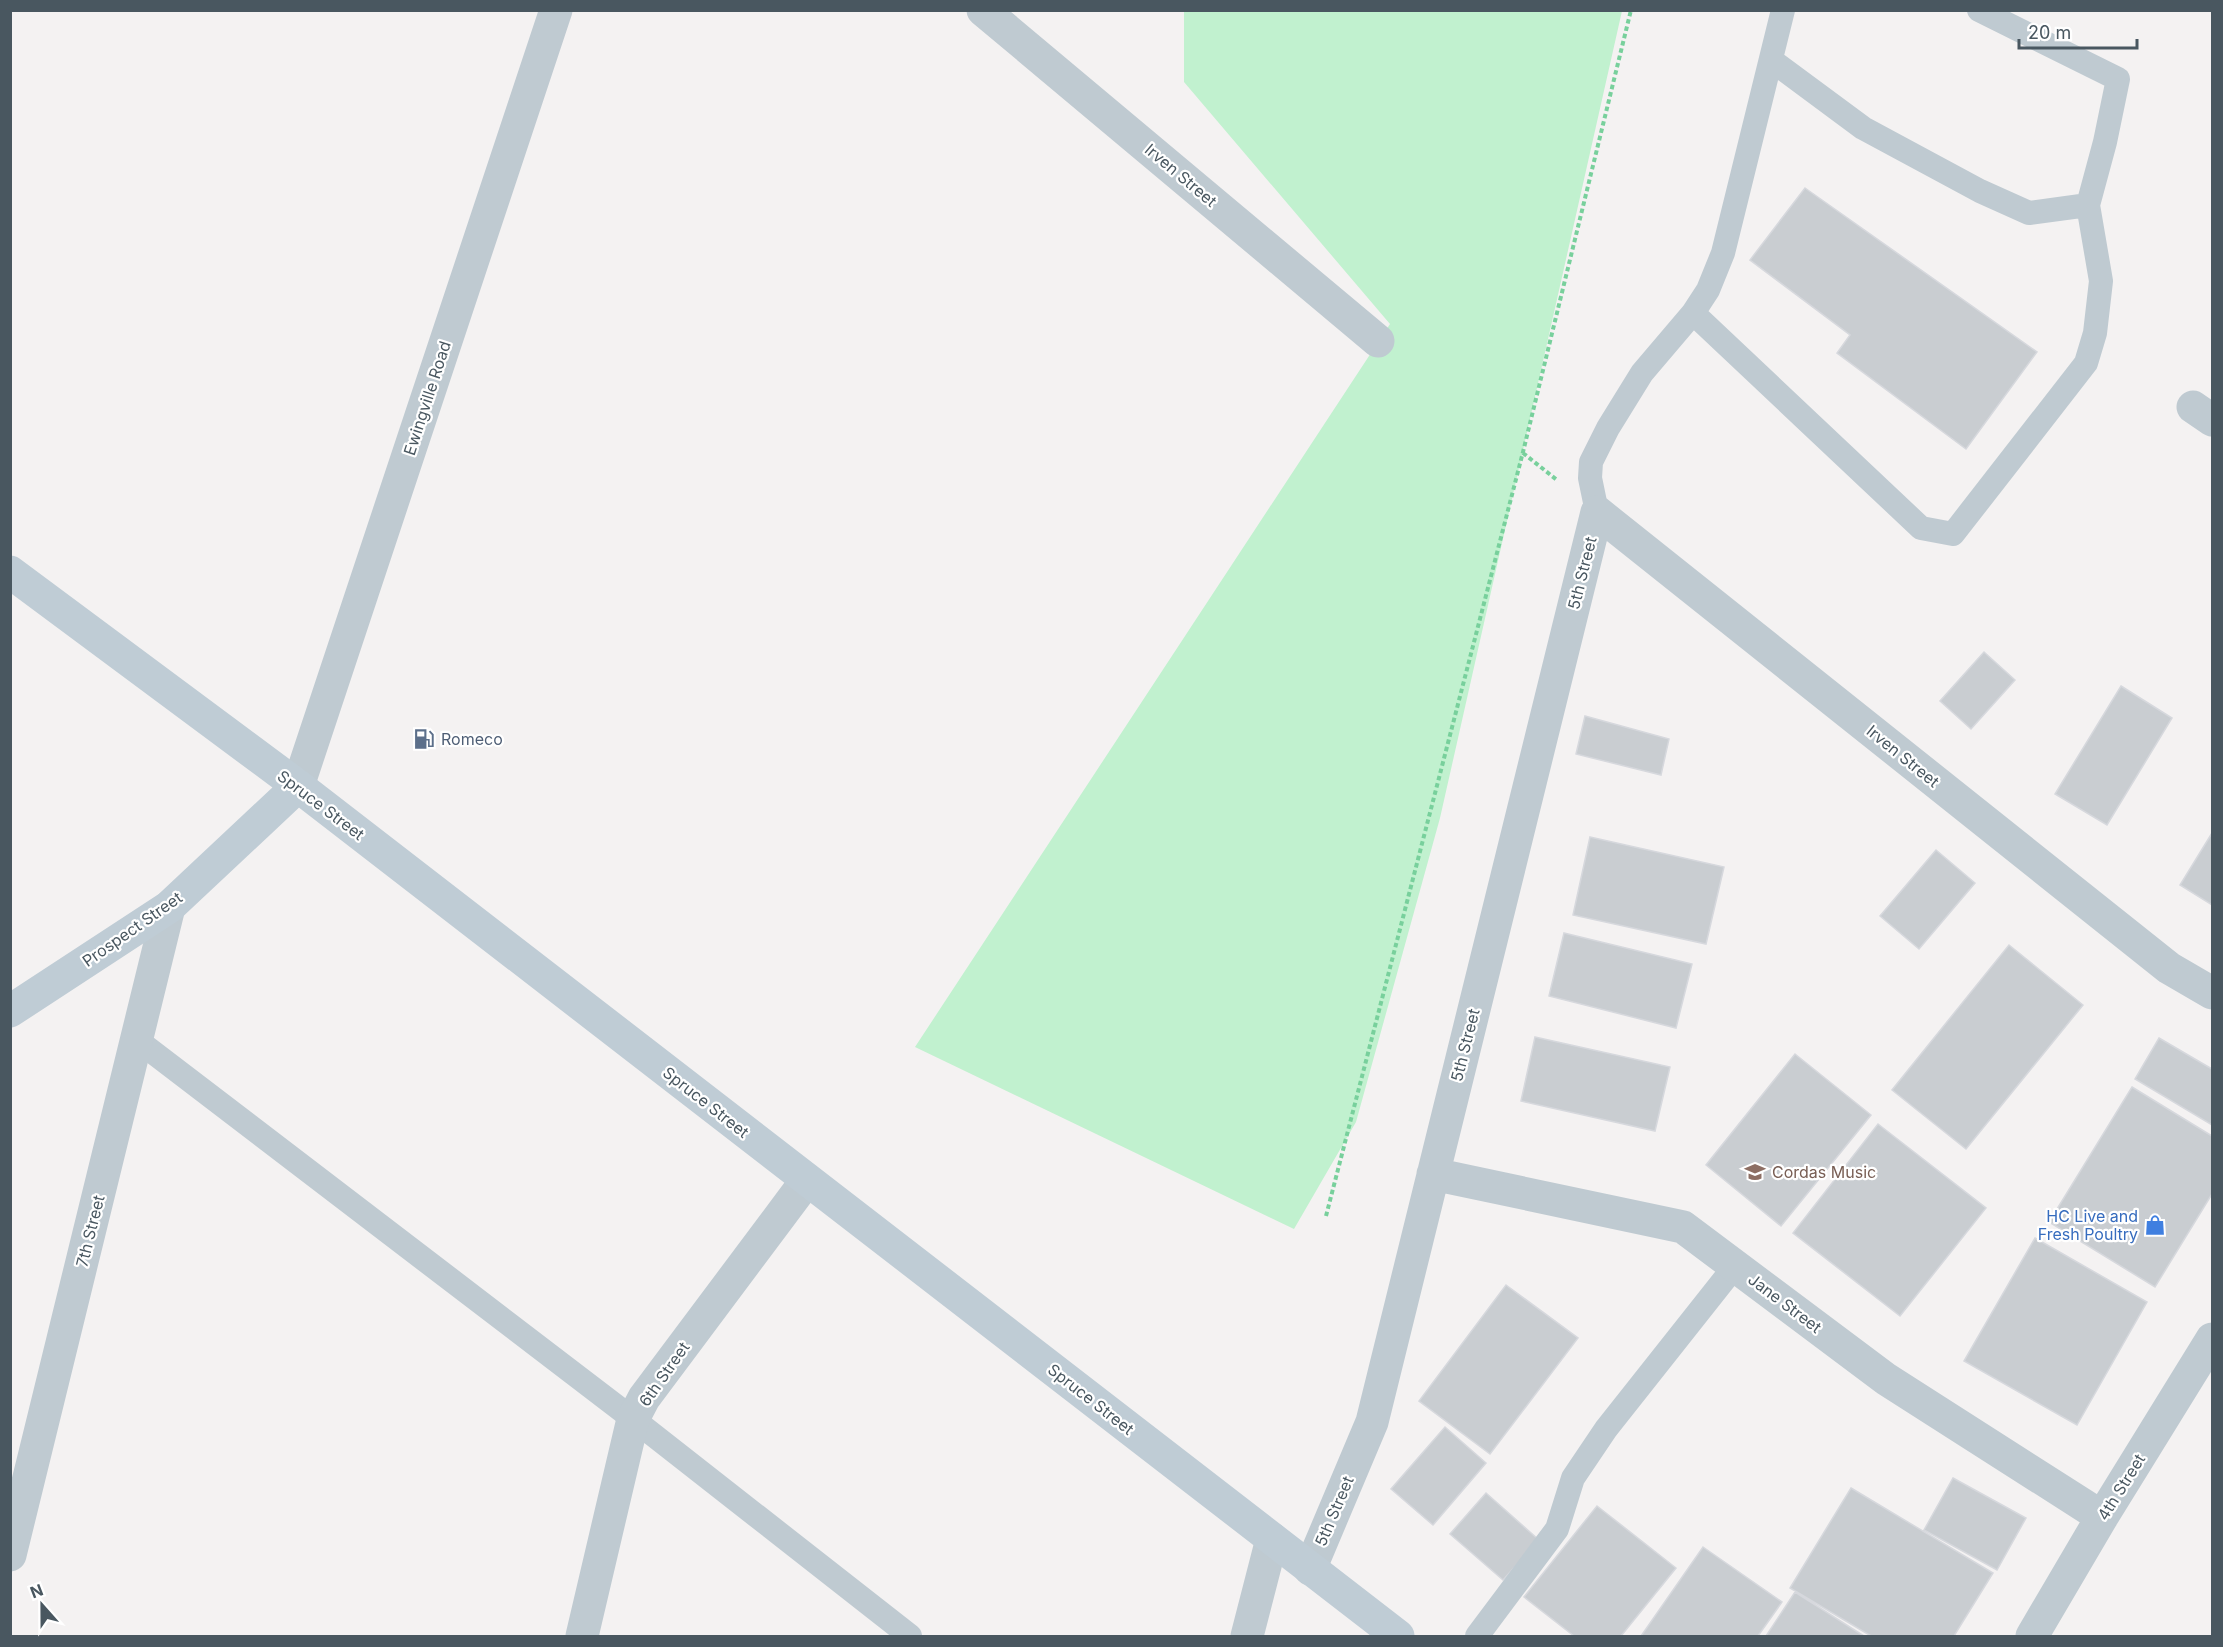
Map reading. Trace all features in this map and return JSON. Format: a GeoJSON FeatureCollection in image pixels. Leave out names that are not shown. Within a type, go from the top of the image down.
{"type":"FeatureCollection","features":[{"type":"Feature","properties":{"kind":"street","name":"Ewingville Road"},"geometry":{"type":"LineString","coordinates":[[298,786],[556,10]]}},
{"type":"Feature","properties":{"kind":"street","name":"Irven Street"},"geometry":{"type":"LineString","coordinates":[[983,10],[1378,341]]}},
{"type":"Feature","properties":{"kind":"street","name":"Irven Street"},"geometry":{"type":"LineString","coordinates":[[1598,512],[2159,960],[2212,993]]}},
{"type":"Feature","properties":{"kind":"street","name":"5th Street"},"geometry":{"type":"LineString","coordinates":[[1310,1569],[1372,1422],[1598,512]]}},
{"type":"Feature","properties":{"kind":"street","name":"Spruce Street"},"geometry":{"type":"LineString","coordinates":[[10,572],[298,786],[1398,1636]]}},
{"type":"Feature","properties":{"kind":"street","name":"Prospect Street"},"geometry":{"type":"LineString","coordinates":[[10,1011],[169,907],[298,786]]}},
{"type":"Feature","properties":{"kind":"street","name":"7th Street"},"geometry":{"type":"LineString","coordinates":[[10,1556],[169,907]]}},
{"type":"Feature","properties":{"kind":"street","name":"Jane Street"},"geometry":{"type":"LineString","coordinates":[[1433,1174],[1683,1227],[1886,1379],[2102,1517]]}},
{"type":"Feature","properties":{"kind":"street","name":"6th Street"},"geometry":{"type":"LineString","coordinates":[[582,1636],[633,1419],[644,1398],[807,1180]]}},
{"type":"Feature","properties":{"kind":"street","name":"4th Street"},"geometry":{"type":"LineString","coordinates":[[2032,1636],[2102,1517],[2212,1339]]}},
{"type":"Feature","properties":{"kind":"street"},"geometry":{"type":"LineString","coordinates":[[1247,1636],[1272,1539]]}},
{"type":"Feature","properties":{"kind":"lane"},"geometry":{"type":"LineString","coordinates":[[1598,512],[1590,478],[1591,462],[1608,428],[1642,373],[1693,313],[1708,290],[1723,253],[1783,10]]}},
{"type":"Feature","properties":{"kind":"lane"},"geometry":{"type":"LineString","coordinates":[[1693,313],[1921,528],[1953,534],[2086,363],[2095,333],[2101,281],[2088,205],[2105,142],[2118,79],[1979,10]]}},
{"type":"Feature","properties":{"kind":"lane"},"geometry":{"type":"LineString","coordinates":[[1771,60],[1863,128],[1980,191],[2029,213],[2088,205]]}},
{"type":"Feature","properties":{"kind":"lane"},"geometry":{"type":"LineString","coordinates":[[136,1040],[633,1419],[910,1636]]}},
{"type":"Feature","properties":{"kind":"lane"},"geometry":{"type":"LineString","coordinates":[[1477,1636],[1557,1529],[1573,1478],[1606,1429],[1735,1266]]}},
{"type":"Feature","properties":{"kind":"path"},"geometry":{"type":"LineString","coordinates":[[1326,1216],[1523,452],[1631,10]]}},
{"type":"Feature","properties":{"kind":"green space"},"geometry":{"type":"Polygon","coordinates":[[[1184,11],[1622,11],[1440,818],[1356,1122],[1294,1229],[915,1047],[1390,324],[1184,82],[1184,11]]]}},
{"type":"Feature","properties":{"kind":"building"},"geometry":{"type":"Polygon","coordinates":[[[1805,188],[2037,352],[1966,449],[1837,353],[1850,335],[1750,260],[1805,188]]]}},
{"type":"Feature","properties":{"kind":"building"},"geometry":{"type":"Polygon","coordinates":[[[1984,652],[2015,680],[1971,729],[1940,701],[1984,652]]]}},
{"type":"Feature","properties":{"kind":"building"},"geometry":{"type":"Polygon","coordinates":[[[2121,686],[2172,718],[2107,825],[2055,794],[2121,686]]]}},
{"type":"Feature","properties":{"kind":"building"},"geometry":{"type":"Polygon","coordinates":[[[1585,716],[1669,739],[1661,775],[1576,754],[1585,716]]]}},
{"type":"Feature","properties":{"kind":"building"},"geometry":{"type":"Polygon","coordinates":[[[2212,833],[2212,905],[2180,885],[2212,833]]]}},
{"type":"Feature","properties":{"kind":"building"},"geometry":{"type":"Polygon","coordinates":[[[1590,837],[1724,867],[1706,944],[1573,915],[1590,837]]]}},
{"type":"Feature","properties":{"kind":"building"},"geometry":{"type":"Polygon","coordinates":[[[1936,850],[1975,883],[1919,949],[1880,916],[1936,850]]]}},
{"type":"Feature","properties":{"kind":"building"},"geometry":{"type":"Polygon","coordinates":[[[1564,933],[1692,964],[1676,1028],[1549,996],[1564,933]]]}},
{"type":"Feature","properties":{"kind":"building"},"geometry":{"type":"Polygon","coordinates":[[[2009,945],[2083,1005],[1966,1149],[1892,1090],[2009,945]]]}},
{"type":"Feature","properties":{"kind":"building"},"geometry":{"type":"Polygon","coordinates":[[[1535,1037],[1670,1067],[1655,1131],[1521,1101],[1535,1037]]]}},
{"type":"Feature","properties":{"kind":"building"},"geometry":{"type":"Polygon","coordinates":[[[2159,1038],[2212,1069],[2212,1125],[2135,1079],[2159,1038]]]}},
{"type":"Feature","properties":{"kind":"building"},"geometry":{"type":"Polygon","coordinates":[[[1795,1054],[1871,1115],[1781,1226],[1706,1165],[1795,1054]]]}},
{"type":"Feature","properties":{"kind":"building"},"geometry":{"type":"Polygon","coordinates":[[[2132,1087],[2212,1136],[2212,1194],[2155,1287],[2049,1222],[2132,1087]]]}},
{"type":"Feature","properties":{"kind":"building"},"geometry":{"type":"Polygon","coordinates":[[[1878,1124],[1986,1208],[1900,1316],[1793,1233],[1878,1124]]]}},
{"type":"Feature","properties":{"kind":"building"},"geometry":{"type":"Polygon","coordinates":[[[2035,1238],[2147,1302],[2077,1425],[1964,1361],[2035,1238]]]}},
{"type":"Feature","properties":{"kind":"building"},"geometry":{"type":"Polygon","coordinates":[[[1506,1285],[1578,1338],[1490,1454],[1419,1401],[1506,1285]]]}},
{"type":"Feature","properties":{"kind":"building"},"geometry":{"type":"Polygon","coordinates":[[[1445,1427],[1486,1463],[1433,1525],[1391,1489],[1445,1427]]]}},
{"type":"Feature","properties":{"kind":"building"},"geometry":{"type":"Polygon","coordinates":[[[1953,1478],[2026,1518],[1997,1570],[1924,1530],[1953,1478]]]}},
{"type":"Feature","properties":{"kind":"building"},"geometry":{"type":"Polygon","coordinates":[[[1851,1488],[1993,1573],[1954,1636],[1871,1636],[1790,1588],[1851,1488]]]}},
{"type":"Feature","properties":{"kind":"building"},"geometry":{"type":"Polygon","coordinates":[[[1486,1493],[1539,1540],[1503,1580],[1450,1534],[1486,1493]]]}},
{"type":"Feature","properties":{"kind":"building"},"geometry":{"type":"Polygon","coordinates":[[[1597,1506],[1676,1568],[1621,1636],[1574,1636],[1524,1597],[1597,1506]]]}},
{"type":"Feature","properties":{"kind":"building"},"geometry":{"type":"Polygon","coordinates":[[[1703,1547],[1782,1602],[1758,1636],[1641,1636],[1703,1547]]]}},
{"type":"Feature","properties":{"kind":"building"},"geometry":{"type":"Polygon","coordinates":[[[1795,1592],[1864,1636],[1766,1636],[1795,1592]]]}},
{"type":"Feature","properties":{"kind":"place","name":"Romeco"},"geometry":{"type":"Point","coordinates":[424,739]}},
{"type":"Feature","properties":{"kind":"place","name":"Cordas Music"},"geometry":{"type":"Point","coordinates":[1755,1172]}},
{"type":"Feature","properties":{"kind":"place","name":"HC Live and Fresh Poultry"},"geometry":{"type":"Point","coordinates":[2155,1225]}}]}
